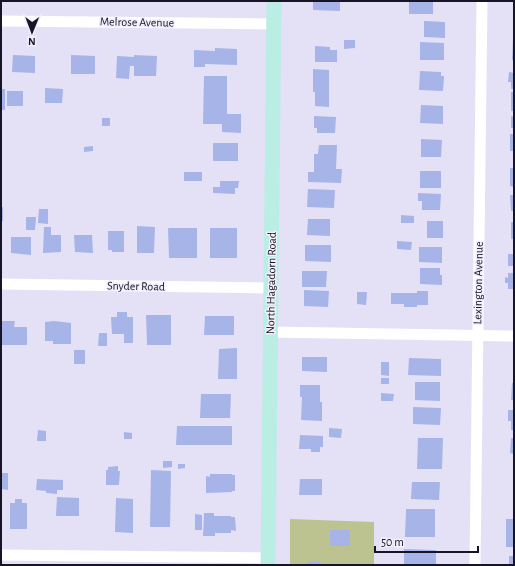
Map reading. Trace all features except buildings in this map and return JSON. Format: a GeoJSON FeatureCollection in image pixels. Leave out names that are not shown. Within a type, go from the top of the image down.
{"type":"FeatureCollection","features":[{"type":"Feature","properties":{"kind":"street","name":"North Hagadorn Road"},"geometry":{"type":"LineString","coordinates":[[268,562],[274,1]]}},
{"type":"Feature","properties":{"kind":"street","name":"Lexington Avenue"},"geometry":{"type":"LineString","coordinates":[[475,565],[482,1]]}},
{"type":"Feature","properties":{"kind":"street","name":"Melrose Avenue"},"geometry":{"type":"LineString","coordinates":[[1,21],[274,24]]}},
{"type":"Feature","properties":{"kind":"street","name":"Snyder Road"},"geometry":{"type":"LineString","coordinates":[[1,284],[271,288]]}},
{"type":"Feature","properties":{"kind":"street"},"geometry":{"type":"LineString","coordinates":[[270,332],[514,336]]}},
{"type":"Feature","properties":{"kind":"street"},"geometry":{"type":"LineString","coordinates":[[1,555],[268,562]]}},
{"type":"Feature","properties":{"kind":"green space"},"geometry":{"type":"Polygon","coordinates":[[[290,519],[374,522],[374,565],[290,565],[290,519]]]}}]}
